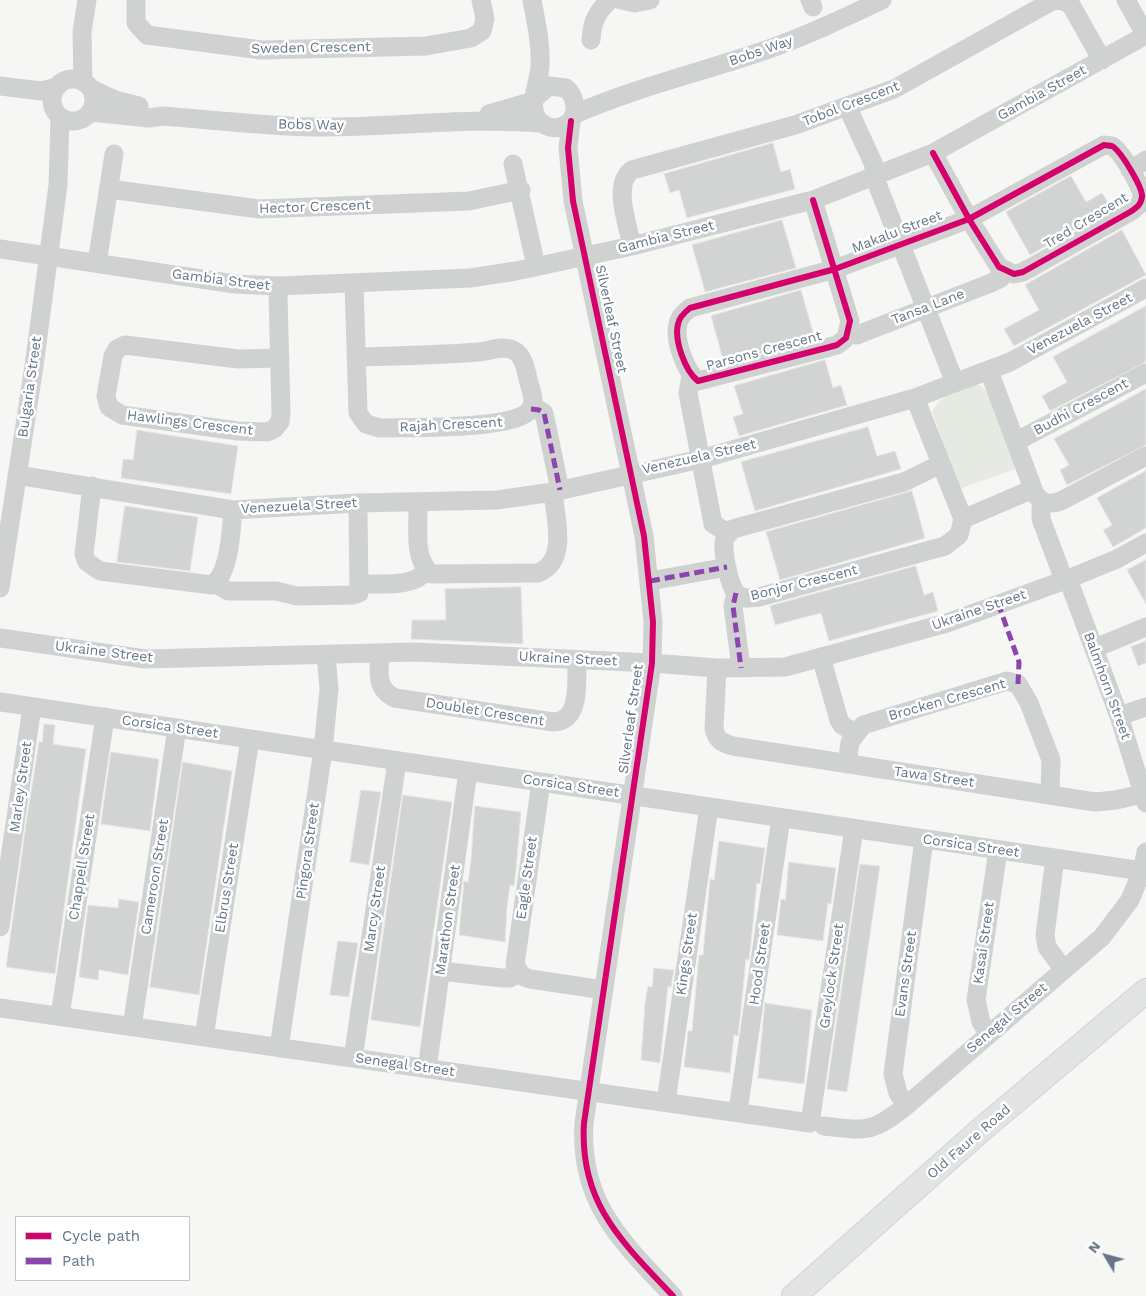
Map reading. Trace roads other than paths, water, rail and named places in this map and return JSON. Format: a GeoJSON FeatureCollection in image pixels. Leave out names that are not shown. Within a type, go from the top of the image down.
{"type":"FeatureCollection","features":[{"type":"Feature","properties":{"kind":"main road","name":"Old Faure Road"},"geometry":{"type":"LineString","coordinates":[[794,1296],[982,1129],[1146,991]]}},
{"type":"Feature","properties":{"kind":"street"},"geometry":{"type":"LineString","coordinates":[[57,114],[52,98],[74,58],[82,32],[86,0]]}},
{"type":"Feature","properties":{"kind":"street","name":"Sweden Crescent"},"geometry":{"type":"LineString","coordinates":[[136,0],[136,24],[146,35],[260,50],[426,46],[471,38],[482,31],[485,19],[481,0]]}},
{"type":"Feature","properties":{"kind":"street"},"geometry":{"type":"LineString","coordinates":[[532,0],[540,40],[540,66],[534,109],[545,125],[561,127],[573,117],[576,107],[540,40]]}},
{"type":"Feature","properties":{"kind":"street"},"geometry":{"type":"LineString","coordinates":[[591,40],[592,24],[597,14],[610,0]]}},
{"type":"Feature","properties":{"kind":"street"},"geometry":{"type":"LineString","coordinates":[[621,0],[635,3],[650,0]]}},
{"type":"Feature","properties":{"kind":"street","name":"Bobs Way"},"geometry":{"type":"LineString","coordinates":[[573,117],[635,90],[767,50],[818,30],[882,0]]}},
{"type":"Feature","properties":{"kind":"street","name":"Tobol Crescent"},"geometry":{"type":"LineString","coordinates":[[632,246],[621,187],[624,177],[632,170],[795,125],[901,85],[1057,0],[1071,5],[1102,60]]}},
{"type":"Feature","properties":{"kind":"street"},"geometry":{"type":"LineString","coordinates":[[1126,0],[1146,35]]}},
{"type":"Feature","properties":{"kind":"street"},"geometry":{"type":"LineString","coordinates":[[0,97],[28,101],[71,122],[86,116],[94,101],[87,85],[82,32]]}},
{"type":"Feature","properties":{"kind":"street","name":"Gambia Street"},"geometry":{"type":"LineString","coordinates":[[0,249],[235,284],[278,286],[470,278],[536,266],[632,246],[812,200],[933,153],[1146,35]]}},
{"type":"Feature","properties":{"kind":"street"},"geometry":{"type":"LineString","coordinates":[[0,86],[49,90],[69,79],[87,85]]}},
{"type":"Feature","properties":{"kind":"street","name":"Bobs Way"},"geometry":{"type":"LineString","coordinates":[[87,85],[115,100],[150,109],[164,116]]}},
{"type":"Feature","properties":{"kind":"street"},"geometry":{"type":"LineString","coordinates":[[535,99],[548,86],[565,89]]}},
{"type":"Feature","properties":{"kind":"street","name":"Bobs Way"},"geometry":{"type":"LineString","coordinates":[[565,89],[635,90]]}},
{"type":"Feature","properties":{"kind":"street","name":"Bobs Way"},"geometry":{"type":"LineString","coordinates":[[86,116],[149,118],[164,116],[312,127],[410,124],[458,120],[509,109],[535,99]]}},
{"type":"Feature","properties":{"kind":"street"},"geometry":{"type":"LineString","coordinates":[[847,106],[874,165],[874,176],[955,383]]}},
{"type":"Feature","properties":{"kind":"street","name":"Bulgaria Street"},"geometry":{"type":"LineString","coordinates":[[0,588],[58,185],[57,114]]}},
{"type":"Feature","properties":{"kind":"street","name":"Bulgaria Street"},"geometry":{"type":"LineString","coordinates":[[58,185],[71,144],[86,116]]}},
{"type":"Feature","properties":{"kind":"street","name":"Silverleaf Street"},"geometry":{"type":"LineString","coordinates":[[573,117],[568,148],[573,201],[644,536],[653,622],[652,663],[584,1123],[584,1149],[593,1193],[612,1229],[673,1296]]}},
{"type":"Feature","properties":{"kind":"street","name":"Bobs Way"},"geometry":{"type":"LineString","coordinates":[[458,120],[545,125]]}},
{"type":"Feature","properties":{"kind":"street","name":"Silverleaf Street"},"geometry":{"type":"LineString","coordinates":[[545,125],[573,201]]}},
{"type":"Feature","properties":{"kind":"street","name":"Tred Crescent"},"geometry":{"type":"LineString","coordinates":[[969,219],[1104,145],[1111,146],[1119,152],[1140,186],[1143,203],[1023,272],[1014,274],[1006,272]]}},
{"type":"Feature","properties":{"kind":"street"},"geometry":{"type":"LineString","coordinates":[[933,153],[998,267],[1006,272]]}},
{"type":"Feature","properties":{"kind":"street"},"geometry":{"type":"LineString","coordinates":[[96,263],[114,154]]}},
{"type":"Feature","properties":{"kind":"street"},"geometry":{"type":"LineString","coordinates":[[1130,170],[1146,160]]}},
{"type":"Feature","properties":{"kind":"street"},"geometry":{"type":"LineString","coordinates":[[513,164],[521,190],[536,266]]}},
{"type":"Feature","properties":{"kind":"street","name":"Hector Crescent"},"geometry":{"type":"LineString","coordinates":[[109,188],[259,209],[469,201],[521,190]]}},
{"type":"Feature","properties":{"kind":"street"},"geometry":{"type":"LineString","coordinates":[[812,200],[850,321],[848,334]]}},
{"type":"Feature","properties":{"kind":"street","name":"Makalu Street"},"geometry":{"type":"LineString","coordinates":[[835,269],[969,219]]}},
{"type":"Feature","properties":{"kind":"street","name":"Parsons Crescent"},"geometry":{"type":"LineString","coordinates":[[835,269],[690,308],[678,323],[677,334],[686,366],[691,376],[698,381],[710,380],[826,348],[837,344],[848,334]]}},
{"type":"Feature","properties":{"kind":"street","name":"Tansa Lane"},"geometry":{"type":"LineString","coordinates":[[848,334],[857,335],[925,309],[991,283],[1001,278],[1006,272]]}},
{"type":"Feature","properties":{"kind":"street","name":"Rajah Crescent"},"geometry":{"type":"LineString","coordinates":[[354,283],[358,357],[358,413],[366,424],[373,428],[488,424],[511,421],[524,416],[531,409]]}},
{"type":"Feature","properties":{"kind":"street","name":"Hawlings Crescent"},"geometry":{"type":"LineString","coordinates":[[278,286],[280,358],[281,417],[277,426],[267,432],[238,431],[122,415],[113,411],[107,402],[113,356],[118,349],[125,345],[238,359],[280,358]]}},
{"type":"Feature","properties":{"kind":"street","name":"Venezuela Street"},"geometry":{"type":"LineString","coordinates":[[17,475],[233,510],[497,500],[556,491],[701,459],[915,398],[1010,362],[1146,288]]}},
{"type":"Feature","properties":{"kind":"street"},"geometry":{"type":"LineString","coordinates":[[358,357],[480,352],[502,348],[513,350],[520,355],[533,402],[531,409],[544,413],[556,491],[558,548],[555,559],[544,571],[538,573],[439,576],[427,571],[420,557],[418,502]]}},
{"type":"Feature","properties":{"kind":"street","name":"Budhi Crescent"},"geometry":{"type":"LineString","coordinates":[[989,371],[1039,496]]}},
{"type":"Feature","properties":{"kind":"street","name":"Budhi Crescent"},"geometry":{"type":"LineString","coordinates":[[1017,441],[1146,373]]}},
{"type":"Feature","properties":{"kind":"street"},"geometry":{"type":"LineString","coordinates":[[691,376],[688,394],[714,524],[729,533],[743,525],[904,482],[941,464]]}},
{"type":"Feature","properties":{"kind":"street"},"geometry":{"type":"LineString","coordinates":[[915,398],[963,519],[1039,496],[1053,504],[1146,456]]}},
{"type":"Feature","properties":{"kind":"street"},"geometry":{"type":"LineString","coordinates":[[92,486],[84,554],[93,568],[100,571],[204,585],[214,583],[223,575],[225,568],[233,510]]}},
{"type":"Feature","properties":{"kind":"street","name":"Balmhorn Street"},"geometry":{"type":"LineString","coordinates":[[1039,496],[1041,519],[1095,648],[1146,796]]}},
{"type":"Feature","properties":{"kind":"street"},"geometry":{"type":"LineString","coordinates":[[214,583],[228,591],[276,591],[297,596],[354,595],[359,593],[358,511]]}},
{"type":"Feature","properties":{"kind":"street","name":"Bonjor Crescent"},"geometry":{"type":"LineString","coordinates":[[729,533],[725,537],[724,547],[731,584],[736,593],[745,598],[759,597],[945,546],[959,535],[963,519]]}},
{"type":"Feature","properties":{"kind":"street","name":"Ukraine Street"},"geometry":{"type":"LineString","coordinates":[[0,638],[145,659],[380,653],[479,654],[717,668],[785,667],[947,623],[1066,580],[1117,559],[1146,543]]}},
{"type":"Feature","properties":{"kind":"street"},"geometry":{"type":"LineString","coordinates":[[650,581],[727,567]]}},
{"type":"Feature","properties":{"kind":"street"},"geometry":{"type":"LineString","coordinates":[[359,584],[412,582],[422,577],[427,571]]}},
{"type":"Feature","properties":{"kind":"street"},"geometry":{"type":"LineString","coordinates":[[736,593],[732,606],[741,668]]}},
{"type":"Feature","properties":{"kind":"street"},"geometry":{"type":"LineString","coordinates":[[1095,648],[1146,627]]}},
{"type":"Feature","properties":{"kind":"street","name":"Doublet Crescent"},"geometry":{"type":"LineString","coordinates":[[380,653],[380,684],[385,693],[395,698],[553,722],[567,719],[573,710],[577,660]]}},
{"type":"Feature","properties":{"kind":"street","name":"Pingora Street"},"geometry":{"type":"LineString","coordinates":[[279,1048],[323,750],[329,689],[326,655]]}},
{"type":"Feature","properties":{"kind":"street"},"geometry":{"type":"LineString","coordinates":[[821,657],[839,720],[842,725],[855,733],[850,742],[847,764]]}},
{"type":"Feature","properties":{"kind":"street","name":"Tawa Street"},"geometry":{"type":"LineString","coordinates":[[717,668],[714,728],[715,735],[722,743],[1095,802],[1146,796]]}},
{"type":"Feature","properties":{"kind":"street","name":"Brocken Crescent"},"geometry":{"type":"LineString","coordinates":[[855,733],[863,725],[873,720],[970,694],[1007,681],[1013,682],[1018,684],[1026,697],[1051,760],[1050,794]]}},
{"type":"Feature","properties":{"kind":"street","name":"Corsica Street"},"geometry":{"type":"LineString","coordinates":[[0,702],[1142,871]]}},
{"type":"Feature","properties":{"kind":"street","name":"Marley Street"},"geometry":{"type":"LineString","coordinates":[[0,927],[32,706]]}},
{"type":"Feature","properties":{"kind":"street"},"geometry":{"type":"LineString","coordinates":[[1119,716],[1146,707]]}},
{"type":"Feature","properties":{"kind":"street","name":"Chappell Street"},"geometry":{"type":"LineString","coordinates":[[60,1016],[105,717]]}},
{"type":"Feature","properties":{"kind":"street","name":"Cameroon Street"},"geometry":{"type":"LineString","coordinates":[[132,1026],[177,728]]}},
{"type":"Feature","properties":{"kind":"street","name":"Elbrus Street"},"geometry":{"type":"LineString","coordinates":[[204,1037],[250,739]]}},
{"type":"Feature","properties":{"kind":"street","name":"Marcy Street"},"geometry":{"type":"LineString","coordinates":[[353,1058],[397,761]]}},
{"type":"Feature","properties":{"kind":"street","name":"Marathon Street"},"geometry":{"type":"LineString","coordinates":[[427,1069],[468,771]]}},
{"type":"Feature","properties":{"kind":"street","name":"Eagle Street"},"geometry":{"type":"LineString","coordinates":[[519,972],[515,960],[541,782]]}},
{"type":"Feature","properties":{"kind":"street","name":"Kings Street"},"geometry":{"type":"LineString","coordinates":[[666,1102],[709,807]]}},
{"type":"Feature","properties":{"kind":"street","name":"Hood Street"},"geometry":{"type":"LineString","coordinates":[[738,1111],[781,818]]}},
{"type":"Feature","properties":{"kind":"street","name":"Greylock Street"},"geometry":{"type":"LineString","coordinates":[[817,1124],[854,828]]}},
{"type":"Feature","properties":{"kind":"street","name":"Evans Street"},"geometry":{"type":"LineString","coordinates":[[906,1106],[898,1093],[893,1074],[924,839]]}},
{"type":"Feature","properties":{"kind":"street","name":"Kasai Street"},"geometry":{"type":"LineString","coordinates":[[988,1033],[981,1022],[976,1000],[998,850]]}},
{"type":"Feature","properties":{"kind":"street","name":"Senegal Street"},"geometry":{"type":"LineString","coordinates":[[0,1008],[589,1092],[738,1111],[861,1131],[875,1128],[906,1106],[988,1033],[1064,970],[1112,926],[1130,900],[1142,871],[1146,852]]}},
{"type":"Feature","properties":{"kind":"street"},"geometry":{"type":"LineString","coordinates":[[1055,858],[1045,935],[1047,947],[1064,970]]}},
{"type":"Feature","properties":{"kind":"street"},"geometry":{"type":"LineString","coordinates":[[441,971],[494,978],[510,978],[519,972],[530,979],[604,990]]}}]}
